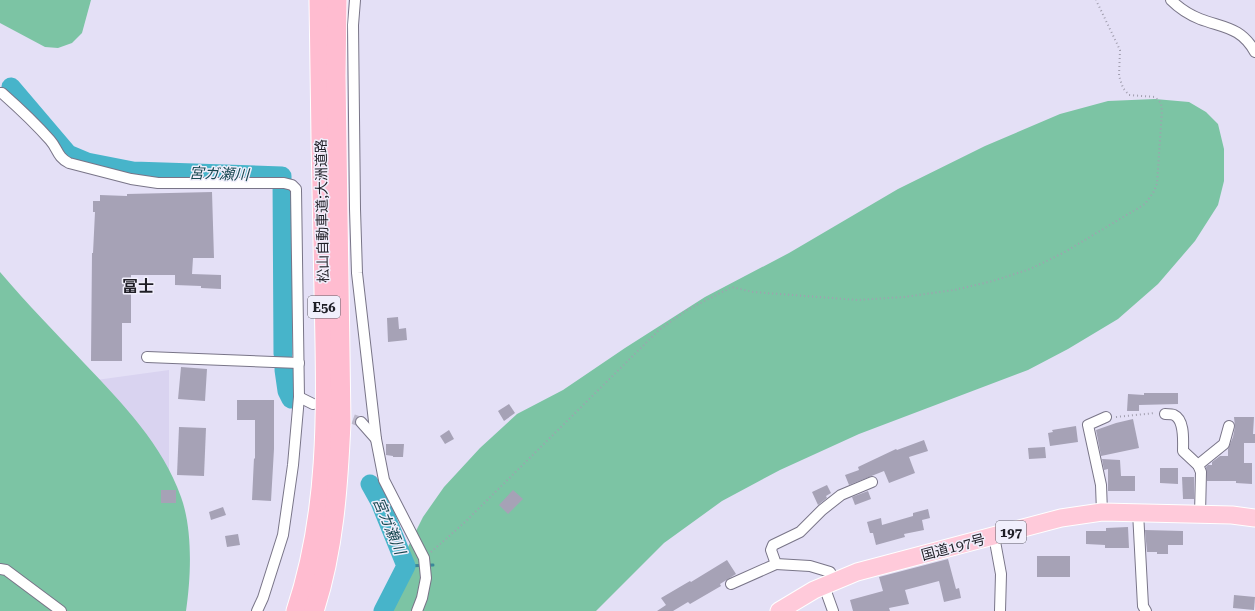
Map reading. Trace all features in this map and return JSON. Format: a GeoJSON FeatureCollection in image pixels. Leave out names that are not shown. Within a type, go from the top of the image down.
{"type":"FeatureCollection","features":[{"type":"Feature","properties":{"kind":"highway","name":"松山自動車道;大洲道路"},"geometry":{"type":"LineString","coordinates":[[301,609],[315,543],[320,510],[325,422],[320,0]]}},
{"type":"Feature","properties":{"kind":"highway","name":"松山自動車道;大洲道路"},"geometry":{"type":"LineString","coordinates":[[301,609],[330,546],[335,511],[341,422],[336,76],[337,0]]}},
{"type":"Feature","properties":{"kind":"highway","name":"国道197号"},"geometry":{"type":"LineString","coordinates":[[779,611],[814,590],[857,572],[1061,518],[1102,512],[1138,512],[1232,515],[1255,518]]}},
{"type":"Feature","properties":{"kind":"street"},"geometry":{"type":"LineString","coordinates":[[355,0],[353,32],[354,209],[357,273],[376,440],[384,480],[424,558],[426,578],[418,611]]}},
{"type":"Feature","properties":{"kind":"street"},"geometry":{"type":"LineString","coordinates":[[1171,0],[1198,18],[1230,28],[1240,34],[1255,52]]}},
{"type":"Feature","properties":{"kind":"street"},"geometry":{"type":"LineString","coordinates":[[0,93],[2,93],[24,113],[51,141],[62,159],[69,163],[131,179],[158,183],[284,184],[292,185],[296,189],[299,397],[293,465],[282,535],[263,598],[257,611]]}},
{"type":"Feature","properties":{"kind":"street"},"geometry":{"type":"LineString","coordinates":[[147,358],[299,363]]}},
{"type":"Feature","properties":{"kind":"street"},"geometry":{"type":"LineString","coordinates":[[299,397],[313,404]]}},
{"type":"Feature","properties":{"kind":"street"},"geometry":{"type":"LineString","coordinates":[[1165,414],[1174,415],[1179,419],[1182,425],[1183,451],[1198,465],[1201,472],[1200,514]]}},
{"type":"Feature","properties":{"kind":"street"},"geometry":{"type":"LineString","coordinates":[[1102,512],[1101,485],[1088,425],[1106,417]]}},
{"type":"Feature","properties":{"kind":"street"},"geometry":{"type":"LineString","coordinates":[[362,422],[376,440]]}},
{"type":"Feature","properties":{"kind":"street"},"geometry":{"type":"LineString","coordinates":[[1198,465],[1224,444],[1229,426]]}},
{"type":"Feature","properties":{"kind":"street"},"geometry":{"type":"LineString","coordinates":[[776,564],[771,550],[773,545],[800,532],[822,510],[841,495],[872,482]]}},
{"type":"Feature","properties":{"kind":"street"},"geometry":{"type":"LineString","coordinates":[[1138,512],[1144,606],[1146,611]]}},
{"type":"Feature","properties":{"kind":"street"},"geometry":{"type":"LineString","coordinates":[[994,536],[1001,574],[1000,611]]}},
{"type":"Feature","properties":{"kind":"street"},"geometry":{"type":"LineString","coordinates":[[731,584],[776,564],[810,566],[830,572],[833,611]]}},
{"type":"Feature","properties":{"kind":"street"},"geometry":{"type":"LineString","coordinates":[[0,569],[6,570],[61,611]]}},
{"type":"Feature","properties":{"kind":"path"},"geometry":{"type":"LineString","coordinates":[[424,558],[464,523],[659,330],[687,310],[713,296],[732,287],[753,292],[858,300],[904,297],[954,290],[993,281],[1030,269],[1063,253],[1144,204],[1154,194],[1157,184],[1162,111],[1161,103],[1155,97],[1129,94],[1123,88],[1119,76],[1120,50],[1096,0]]}},
{"type":"Feature","properties":{"kind":"path"},"geometry":{"type":"LineString","coordinates":[[1106,417],[1165,414]]}},
{"type":"Feature","properties":{"kind":"shaded area"},"geometry":{"type":"Polygon","coordinates":[[[169,370],[169,518],[89,381],[169,370]]]}},
{"type":"Feature","properties":{"kind":"green space"},"geometry":{"type":"Polygon","coordinates":[[[0,0],[91,0],[82,33],[72,43],[58,48],[45,47],[0,23],[0,0]]]}},
{"type":"Feature","properties":{"kind":"green space"},"geometry":{"type":"Polygon","coordinates":[[[1155,99],[1189,102],[1206,112],[1218,124],[1224,149],[1224,181],[1218,205],[1195,241],[1158,284],[1118,319],[1068,349],[1028,370],[859,434],[780,470],[722,501],[664,543],[596,611],[381,611],[383,602],[423,517],[444,487],[480,448],[517,414],[563,390],[705,297],[789,253],[898,189],[985,146],[1060,114],[1108,101],[1155,99]]]}},
{"type":"Feature","properties":{"kind":"green space"},"geometry":{"type":"Polygon","coordinates":[[[0,272],[127,409],[164,460],[181,497],[188,524],[190,569],[186,611],[0,611],[0,272]]]}},
{"type":"Feature","properties":{"kind":"building"},"geometry":{"type":"Polygon","coordinates":[[[212,192],[214,258],[193,258],[192,274],[221,275],[221,289],[201,288],[201,286],[175,285],[175,275],[131,275],[131,323],[122,323],[122,361],[91,361],[92,253],[95,212],[93,212],[93,201],[100,201],[100,195],[127,196],[127,194],[212,192]]]}},
{"type":"Feature","properties":{"kind":"building"},"geometry":{"type":"Polygon","coordinates":[[[398,317],[399,329],[406,328],[407,340],[388,342],[387,318],[398,317]]]}},
{"type":"Feature","properties":{"kind":"building"},"geometry":{"type":"Polygon","coordinates":[[[181,367],[207,369],[205,401],[178,399],[181,367]]]}},
{"type":"Feature","properties":{"kind":"building"},"geometry":{"type":"Polygon","coordinates":[[[1144,393],[1178,393],[1178,404],[1139,405],[1139,411],[1127,411],[1128,394],[1144,395],[1144,393]]]}},
{"type":"Feature","properties":{"kind":"building"},"geometry":{"type":"Polygon","coordinates":[[[237,400],[274,400],[274,449],[271,501],[252,500],[254,458],[255,459],[255,420],[237,420],[237,400]]]}},
{"type":"Feature","properties":{"kind":"building"},"geometry":{"type":"Polygon","coordinates":[[[509,404],[515,413],[504,421],[498,411],[509,404]]]}},
{"type":"Feature","properties":{"kind":"building"},"geometry":{"type":"Polygon","coordinates":[[[1234,417],[1254,417],[1253,434],[1255,434],[1255,443],[1244,443],[1244,463],[1252,463],[1252,484],[1236,483],[1236,481],[1207,481],[1206,467],[1208,465],[1212,465],[1212,462],[1220,456],[1228,456],[1228,449],[1235,427],[1234,417]]]}},
{"type":"Feature","properties":{"kind":"building"},"geometry":{"type":"Polygon","coordinates":[[[1133,419],[1139,448],[1101,456],[1096,430],[1133,419]]]}},
{"type":"Feature","properties":{"kind":"building"},"geometry":{"type":"Polygon","coordinates":[[[1076,426],[1078,442],[1050,446],[1048,433],[1053,432],[1052,430],[1076,426]]]}},
{"type":"Feature","properties":{"kind":"building"},"geometry":{"type":"Polygon","coordinates":[[[179,427],[206,428],[204,476],[177,475],[179,427]]]}},
{"type":"Feature","properties":{"kind":"building"},"geometry":{"type":"Polygon","coordinates":[[[449,430],[454,439],[445,444],[440,436],[449,430]]]}},
{"type":"Feature","properties":{"kind":"building"},"geometry":{"type":"Polygon","coordinates":[[[924,440],[928,451],[909,457],[915,473],[889,483],[884,471],[849,485],[845,475],[859,470],[858,467],[896,449],[897,450],[924,440]]]}},
{"type":"Feature","properties":{"kind":"building"},"geometry":{"type":"Polygon","coordinates":[[[386,444],[404,444],[403,457],[386,455],[386,444]]]}},
{"type":"Feature","properties":{"kind":"building"},"geometry":{"type":"Polygon","coordinates":[[[1045,447],[1046,458],[1029,459],[1028,448],[1045,447]]]}},
{"type":"Feature","properties":{"kind":"building"},"geometry":{"type":"Polygon","coordinates":[[[1102,459],[1120,460],[1121,476],[1135,476],[1135,491],[1108,491],[1108,469],[1104,470],[1102,459]]]}},
{"type":"Feature","properties":{"kind":"building"},"geometry":{"type":"Polygon","coordinates":[[[1160,468],[1178,468],[1178,484],[1160,483],[1160,468]]]}},
{"type":"Feature","properties":{"kind":"building"},"geometry":{"type":"Polygon","coordinates":[[[1182,477],[1194,477],[1194,499],[1183,499],[1182,477]]]}},
{"type":"Feature","properties":{"kind":"building"},"geometry":{"type":"Polygon","coordinates":[[[827,485],[831,493],[818,505],[812,492],[827,485]]]}},
{"type":"Feature","properties":{"kind":"building"},"geometry":{"type":"Polygon","coordinates":[[[161,490],[176,490],[176,503],[161,503],[161,490]]]}},
{"type":"Feature","properties":{"kind":"building"},"geometry":{"type":"Polygon","coordinates":[[[513,490],[523,499],[508,514],[499,505],[513,490]]]}},
{"type":"Feature","properties":{"kind":"building"},"geometry":{"type":"Polygon","coordinates":[[[868,491],[871,499],[855,505],[852,497],[868,491]]]}},
{"type":"Feature","properties":{"kind":"building"},"geometry":{"type":"Polygon","coordinates":[[[223,507],[226,515],[211,520],[209,512],[223,507]]]}},
{"type":"Feature","properties":{"kind":"building"},"geometry":{"type":"Polygon","coordinates":[[[928,509],[930,518],[922,520],[924,530],[904,534],[905,537],[876,545],[873,533],[870,533],[867,522],[881,518],[882,525],[913,516],[913,513],[928,509]]]}},
{"type":"Feature","properties":{"kind":"building"},"geometry":{"type":"Polygon","coordinates":[[[1128,527],[1129,548],[1105,548],[1105,545],[1086,544],[1086,531],[1106,531],[1106,528],[1128,527]]]}},
{"type":"Feature","properties":{"kind":"building"},"geometry":{"type":"Polygon","coordinates":[[[1145,530],[1183,531],[1183,545],[1168,545],[1168,554],[1147,552],[1145,530]]]}},
{"type":"Feature","properties":{"kind":"building"},"geometry":{"type":"Polygon","coordinates":[[[238,534],[240,545],[227,547],[225,536],[238,534]]]}},
{"type":"Feature","properties":{"kind":"building"},"geometry":{"type":"Polygon","coordinates":[[[1037,556],[1070,556],[1070,577],[1037,577],[1037,556]]]}},
{"type":"Feature","properties":{"kind":"building"},"geometry":{"type":"Polygon","coordinates":[[[948,559],[956,589],[959,588],[961,598],[944,602],[939,581],[905,590],[909,604],[889,608],[890,611],[853,611],[850,600],[883,591],[879,577],[948,559]]]}},
{"type":"Feature","properties":{"kind":"building"},"geometry":{"type":"Polygon","coordinates":[[[727,560],[736,574],[720,584],[721,586],[690,604],[688,602],[673,611],[657,611],[666,605],[661,598],[727,560]]]}},
{"type":"Feature","properties":{"kind":"building"},"geometry":{"type":"Polygon","coordinates":[[[1234,595],[1255,597],[1254,610],[1233,608],[1234,595]]]}},
{"type":"Feature","properties":{"kind":"waterway","name":"宮ガ瀬川"},"geometry":{"type":"LineString","coordinates":[[11,87],[68,154],[87,162],[133,171],[282,176],[283,354]]}},
{"type":"Feature","properties":{"kind":"waterway","name":"宮ガ瀬川"},"geometry":{"type":"LineString","coordinates":[[284,370],[287,391],[291,399]]}},
{"type":"Feature","properties":{"kind":"waterway","name":"宮ガ瀬川"},"geometry":{"type":"LineString","coordinates":[[370,484],[380,502],[406,566],[383,611]]}},
{"type":"Feature","properties":{"kind":"waterway"},"geometry":{"type":"LineString","coordinates":[[406,566],[433,565]]}},
{"type":"Feature","properties":{"kind":"tunnel"},"geometry":{"type":"LineString","coordinates":[[339,414],[361,422]]}},
{"type":"Feature","properties":{"kind":"district","name":"冨士"},"geometry":{"type":"Point","coordinates":[138,286]}}]}
